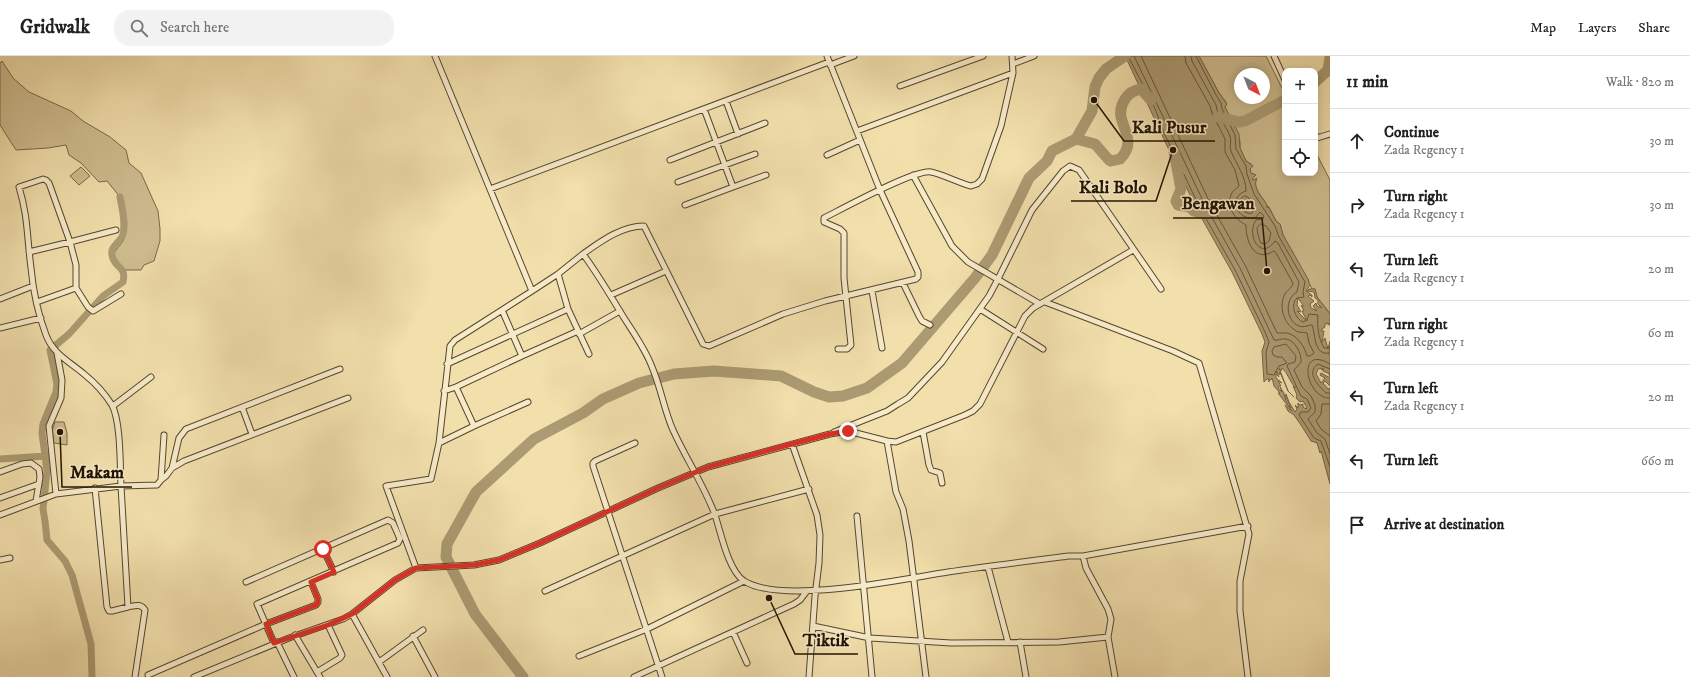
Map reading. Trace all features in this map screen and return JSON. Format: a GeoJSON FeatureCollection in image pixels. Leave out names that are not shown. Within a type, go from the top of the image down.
{"type":"FeatureCollection","features":[{"type":"Feature","properties":{"kind":"street"},"geometry":{"type":"LineString","coordinates":[[435,56],[532,291]]}},
{"type":"Feature","properties":{"kind":"street"},"geometry":{"type":"LineString","coordinates":[[416,568],[386,486],[431,479],[439,443],[450,346],[455,340],[558,274],[604,239],[630,228],[644,226],[693,325],[703,344],[706,346],[783,314],[847,296],[903,283],[918,277],[918,272],[880,190],[827,56]]}},
{"type":"Feature","properties":{"kind":"street"},"geometry":{"type":"LineString","coordinates":[[490,189],[704,109],[854,56]]}},
{"type":"Feature","properties":{"kind":"street"},"geometry":{"type":"LineString","coordinates":[[900,86],[983,56]]}},
{"type":"Feature","properties":{"kind":"street"},"geometry":{"type":"LineString","coordinates":[[838,349],[847,349],[851,345],[843,260],[844,233],[840,229],[824,222],[824,218],[912,175],[930,171],[971,186],[977,184],[982,179],[989,163],[1001,126],[1013,73],[1012,56]]}},
{"type":"Feature","properties":{"kind":"street"},"geometry":{"type":"LineString","coordinates":[[1013,64],[1034,56]]}},
{"type":"Feature","properties":{"kind":"street"},"geometry":{"type":"LineString","coordinates":[[1274,56],[1282,73]]}},
{"type":"Feature","properties":{"kind":"street"},"geometry":{"type":"LineString","coordinates":[[857,131],[1013,73]]}},
{"type":"Feature","properties":{"kind":"street"},"geometry":{"type":"LineString","coordinates":[[726,101],[738,134]]}},
{"type":"Feature","properties":{"kind":"street"},"geometry":{"type":"LineString","coordinates":[[704,109],[733,187]]}},
{"type":"Feature","properties":{"kind":"street"},"geometry":{"type":"LineString","coordinates":[[670,160],[765,123]]}},
{"type":"Feature","properties":{"kind":"street"},"geometry":{"type":"LineString","coordinates":[[1318,138],[1330,134]]}},
{"type":"Feature","properties":{"kind":"street"},"geometry":{"type":"LineString","coordinates":[[827,155],[860,140]]}},
{"type":"Feature","properties":{"kind":"street"},"geometry":{"type":"LineString","coordinates":[[678,182],[755,154]]}},
{"type":"Feature","properties":{"kind":"street"},"geometry":{"type":"LineString","coordinates":[[830,434],[839,429],[887,411],[908,398],[942,362],[980,309],[998,280],[1032,210],[1062,171],[1070,166],[1079,170],[1161,289]]}},
{"type":"Feature","properties":{"kind":"street"},"geometry":{"type":"LineString","coordinates":[[685,205],[766,175]]}},
{"type":"Feature","properties":{"kind":"street"},"geometry":{"type":"LineString","coordinates":[[912,175],[952,246],[968,262],[998,280],[1042,303],[1173,351],[1199,363],[1248,526],[1248,542],[1240,582],[1240,611],[1248,677]]}},
{"type":"Feature","properties":{"kind":"street"},"geometry":{"type":"LineString","coordinates":[[121,294],[94,311],[90,309],[76,288],[76,265],[70,242],[48,183],[43,179],[19,187],[25,207],[33,286],[46,336],[55,350],[84,374],[103,393],[113,406],[118,432],[128,607]]}},
{"type":"Feature","properties":{"kind":"street"},"geometry":{"type":"LineString","coordinates":[[29,252],[116,230]]}},
{"type":"Feature","properties":{"kind":"street"},"geometry":{"type":"LineString","coordinates":[[194,677],[295,635],[328,625],[352,614],[395,580],[416,568],[474,565],[499,560],[540,543],[608,510],[696,472],[722,463],[830,434],[848,431],[896,442],[965,415],[973,411],[980,404],[1025,316],[1042,303],[1133,250]]}},
{"type":"Feature","properties":{"kind":"street"},"geometry":{"type":"LineString","coordinates":[[583,254],[611,295],[646,353],[653,369],[672,429],[696,472],[715,514],[724,545],[735,572],[744,581],[761,587],[791,591],[864,586],[914,577],[1069,556],[1083,556],[1248,526]]}},
{"type":"Feature","properties":{"kind":"street"},"geometry":{"type":"LineString","coordinates":[[611,295],[666,271]]}},
{"type":"Feature","properties":{"kind":"street"},"geometry":{"type":"LineString","coordinates":[[558,274],[568,309],[589,354]]}},
{"type":"Feature","properties":{"kind":"street"},"geometry":{"type":"LineString","coordinates":[[903,283],[922,321],[930,325]]}},
{"type":"Feature","properties":{"kind":"street"},"geometry":{"type":"LineString","coordinates":[[0,299],[33,286]]}},
{"type":"Feature","properties":{"kind":"street"},"geometry":{"type":"LineString","coordinates":[[37,302],[76,288]]}},
{"type":"Feature","properties":{"kind":"street"},"geometry":{"type":"LineString","coordinates":[[872,290],[882,348]]}},
{"type":"Feature","properties":{"kind":"street"},"geometry":{"type":"LineString","coordinates":[[447,364],[568,309]]}},
{"type":"Feature","properties":{"kind":"street"},"geometry":{"type":"LineString","coordinates":[[980,309],[1043,349]]}},
{"type":"Feature","properties":{"kind":"street"},"geometry":{"type":"LineString","coordinates":[[502,310],[522,356]]}},
{"type":"Feature","properties":{"kind":"street"},"geometry":{"type":"LineString","coordinates":[[444,390],[456,387],[522,356],[578,333],[620,311]]}},
{"type":"Feature","properties":{"kind":"street"},"geometry":{"type":"LineString","coordinates":[[0,328],[41,318]]}},
{"type":"Feature","properties":{"kind":"street"},"geometry":{"type":"LineString","coordinates":[[53,495],[49,426],[61,398],[62,380],[55,350]]}},
{"type":"Feature","properties":{"kind":"street"},"geometry":{"type":"LineString","coordinates":[[172,468],[179,438],[186,429],[340,369]]}},
{"type":"Feature","properties":{"kind":"street"},"geometry":{"type":"LineString","coordinates":[[113,406],[151,377]]}},
{"type":"Feature","properties":{"kind":"street"},"geometry":{"type":"LineString","coordinates":[[456,387],[474,426]]}},
{"type":"Feature","properties":{"kind":"street"},"geometry":{"type":"LineString","coordinates":[[0,515],[53,495],[95,488],[153,486],[166,476],[172,468],[184,461],[348,398]]}},
{"type":"Feature","properties":{"kind":"street"},"geometry":{"type":"LineString","coordinates":[[439,443],[528,402]]}},
{"type":"Feature","properties":{"kind":"street"},"geometry":{"type":"LineString","coordinates":[[242,406],[252,434]]}},
{"type":"Feature","properties":{"kind":"street"},"geometry":{"type":"LineString","coordinates":[[923,432],[929,465],[932,470],[940,473],[942,483]]}},
{"type":"Feature","properties":{"kind":"street"},"geometry":{"type":"LineString","coordinates":[[161,480],[164,435]]}},
{"type":"Feature","properties":{"kind":"street"},"geometry":{"type":"LineString","coordinates":[[887,441],[896,492],[903,509],[914,577],[926,677]]}},
{"type":"Feature","properties":{"kind":"street"},"geometry":{"type":"LineString","coordinates":[[635,443],[593,463],[662,677]]}},
{"type":"Feature","properties":{"kind":"street"},"geometry":{"type":"LineString","coordinates":[[792,444],[809,489],[817,515],[820,535],[809,677]]}},
{"type":"Feature","properties":{"kind":"street"},"geometry":{"type":"LineString","coordinates":[[0,472],[22,464],[31,463],[39,469],[40,477],[36,501]]}},
{"type":"Feature","properties":{"kind":"street"},"geometry":{"type":"LineString","coordinates":[[0,498],[39,484]]}},
{"type":"Feature","properties":{"kind":"street"},"geometry":{"type":"LineString","coordinates":[[95,488],[107,607],[109,611],[112,611],[140,605],[143,606],[145,610],[135,677]]}},
{"type":"Feature","properties":{"kind":"street"},"geometry":{"type":"LineString","coordinates":[[545,591],[715,514],[809,489]]}},
{"type":"Feature","properties":{"kind":"street"},"geometry":{"type":"LineString","coordinates":[[857,516],[870,638],[872,677]]}},
{"type":"Feature","properties":{"kind":"street"},"geometry":{"type":"LineString","coordinates":[[246,582],[388,520],[393,523],[400,540],[398,543],[311,582],[257,604],[294,677]]}},
{"type":"Feature","properties":{"kind":"street"},"geometry":{"type":"LineString","coordinates":[[323,549],[334,572]]}},
{"type":"Feature","properties":{"kind":"street"},"geometry":{"type":"LineString","coordinates":[[1083,556],[1086,568],[1108,609],[1111,619],[1108,637],[1115,677]]}},
{"type":"Feature","properties":{"kind":"street"},"geometry":{"type":"LineString","coordinates":[[0,560],[10,558]]}},
{"type":"Feature","properties":{"kind":"street"},"geometry":{"type":"LineString","coordinates":[[988,567],[1008,642]]}},
{"type":"Feature","properties":{"kind":"street"},"geometry":{"type":"LineString","coordinates":[[580,656],[647,629],[744,581]]}},
{"type":"Feature","properties":{"kind":"street"},"geometry":{"type":"LineString","coordinates":[[148,675],[266,624],[316,605],[318,599],[311,582]]}},
{"type":"Feature","properties":{"kind":"street"},"geometry":{"type":"LineString","coordinates":[[634,677],[800,600],[807,591]]}},
{"type":"Feature","properties":{"kind":"street"},"geometry":{"type":"LineString","coordinates":[[352,614],[388,677]]}},
{"type":"Feature","properties":{"kind":"street"},"geometry":{"type":"LineString","coordinates":[[317,672],[340,658],[342,655],[328,625]]}},
{"type":"Feature","properties":{"kind":"street"},"geometry":{"type":"LineString","coordinates":[[813,626],[870,638],[951,643],[1059,642],[1108,637]]}},
{"type":"Feature","properties":{"kind":"street"},"geometry":{"type":"LineString","coordinates":[[379,662],[423,630]]}},
{"type":"Feature","properties":{"kind":"street"},"geometry":{"type":"LineString","coordinates":[[733,632],[747,664]]}},
{"type":"Feature","properties":{"kind":"street"},"geometry":{"type":"LineString","coordinates":[[295,635],[320,677]]}},
{"type":"Feature","properties":{"kind":"street"},"geometry":{"type":"LineString","coordinates":[[413,636],[435,677]]}},
{"type":"Feature","properties":{"kind":"street"},"geometry":{"type":"LineString","coordinates":[[1020,642],[1026,677]]}},
{"type":"Feature","properties":{"kind":"shaded area"},"geometry":{"type":"Polygon","coordinates":[[[1199,56],[1266,56],[1282,88],[1282,176],[1318,176],[1318,157],[1330,180],[1330,320],[1328,311],[1317,297],[1315,289],[1312,289],[1283,235],[1280,224],[1276,221],[1269,207],[1266,208],[1267,205],[1258,192],[1255,183],[1256,179],[1252,179],[1254,174],[1250,173],[1251,164],[1246,161],[1240,148],[1240,141],[1225,107],[1226,102],[1219,93],[1199,56]]]}},
{"type":"Feature","properties":{"kind":"shaded area"},"geometry":{"type":"Polygon","coordinates":[[[2,61],[13,78],[29,92],[71,111],[83,121],[110,137],[126,150],[129,163],[141,173],[158,211],[160,241],[154,261],[144,265],[141,270],[125,270],[116,262],[114,254],[123,241],[126,230],[125,213],[121,197],[107,181],[99,182],[81,163],[69,155],[66,145],[16,150],[0,125],[0,63],[2,61]]]}},
{"type":"Feature","properties":{"kind":"shaded area"},"geometry":{"type":"Polygon","coordinates":[[[81,167],[90,176],[79,185],[70,176],[81,167]]]}},
{"type":"Feature","properties":{"kind":"shaded area"},"geometry":{"type":"Polygon","coordinates":[[[55,422],[64,422],[67,433],[67,445],[54,443],[52,431],[55,422]]]}},
{"type":"Feature","properties":{"kind":"water"},"geometry":{"type":"Polygon","coordinates":[[[1123,56],[1199,56],[1219,93],[1227,104],[1225,107],[1239,134],[1240,148],[1246,161],[1253,166],[1250,169],[1251,173],[1256,175],[1252,179],[1254,180],[1257,178],[1256,185],[1258,192],[1267,205],[1267,208],[1268,206],[1276,221],[1280,224],[1283,235],[1308,279],[1310,285],[1306,291],[1312,295],[1312,297],[1310,295],[1308,296],[1314,301],[1310,304],[1311,308],[1317,311],[1313,306],[1316,303],[1317,306],[1322,308],[1318,304],[1318,300],[1315,298],[1314,292],[1307,291],[1309,289],[1315,289],[1317,297],[1330,314],[1330,323],[1328,325],[1328,323],[1325,324],[1325,327],[1321,331],[1324,331],[1322,342],[1325,338],[1328,349],[1330,341],[1330,374],[1323,371],[1324,369],[1321,370],[1323,368],[1318,369],[1316,374],[1321,383],[1325,378],[1320,375],[1321,373],[1330,378],[1330,386],[1325,381],[1323,383],[1328,389],[1330,388],[1330,484],[1321,451],[1320,453],[1317,443],[1311,441],[1294,415],[1288,411],[1285,405],[1292,411],[1278,393],[1280,393],[1274,386],[1272,378],[1269,382],[1268,378],[1264,382],[1262,351],[1265,342],[1262,334],[1232,272],[1197,210],[1128,62],[1123,56]],[[1298,298],[1297,305],[1301,312],[1297,311],[1307,321],[1302,311],[1304,311],[1301,305],[1303,307],[1303,305],[1298,298]],[[1279,368],[1288,391],[1280,372],[1280,375],[1276,371],[1279,377],[1276,374],[1276,378],[1282,383],[1278,381],[1281,386],[1278,388],[1282,392],[1280,387],[1284,393],[1285,399],[1288,404],[1291,408],[1285,396],[1286,394],[1295,412],[1297,409],[1295,405],[1298,408],[1298,403],[1300,405],[1303,404],[1303,407],[1306,409],[1307,408],[1303,401],[1300,402],[1296,398],[1297,395],[1293,386],[1296,388],[1282,368],[1281,371],[1279,368]]]}},
{"type":"Feature","properties":{"kind":"waterway"},"geometry":{"type":"LineString","coordinates":[[1076,139],[1092,111],[1095,87],[1099,78],[1106,69],[1125,56]]}},
{"type":"Feature","properties":{"kind":"waterway"},"geometry":{"type":"LineString","coordinates":[[1318,79],[1328,70],[1330,58]]}},
{"type":"Feature","properties":{"kind":"waterway"},"geometry":{"type":"LineString","coordinates":[[1076,139],[1095,144],[1111,161],[1120,159],[1126,151],[1128,145],[1121,116],[1122,105],[1125,99],[1132,92],[1141,89],[1151,100]]}},
{"type":"Feature","properties":{"kind":"waterway"},"geometry":{"type":"LineString","coordinates":[[1218,117],[1239,122],[1245,121],[1282,102]]}},
{"type":"Feature","properties":{"kind":"waterway"},"geometry":{"type":"LineString","coordinates":[[523,677],[475,614],[446,557],[447,544],[476,492],[534,439],[583,413],[603,399],[639,383],[674,374],[714,371],[781,376],[814,392],[829,397],[843,396],[867,388],[902,363],[975,278],[992,255],[1029,178],[1047,161],[1052,151],[1076,139]]}},
{"type":"Feature","properties":{"kind":"waterway"},"geometry":{"type":"LineString","coordinates":[[1174,152],[1181,189],[1176,201],[1178,205],[1190,207],[1194,211],[1204,214],[1212,210]]}},
{"type":"Feature","properties":{"kind":"waterway"},"geometry":{"type":"LineString","coordinates":[[92,677],[91,644],[72,575],[65,561],[47,540],[43,509],[47,471],[42,433],[43,424],[56,392],[57,384],[50,350],[69,334],[103,296],[123,282],[124,277],[122,270],[115,263],[112,255],[113,249],[122,237],[124,229],[120,197]]}},
{"type":"Feature","properties":{"kind":"waterway"},"geometry":{"type":"LineString","coordinates":[[0,459],[46,456]]}},
{"type":"Feature","properties":{"kind":"place","name":"Kali Pusur"},"geometry":{"type":"Point","coordinates":[1094,100]}},
{"type":"Feature","properties":{"kind":"place","name":"Kali Bolo"},"geometry":{"type":"Point","coordinates":[1173,150]}},
{"type":"Feature","properties":{"kind":"place","name":"Bengawan"},"geometry":{"type":"Point","coordinates":[1267,271]}},
{"type":"Feature","properties":{"kind":"place","name":"Makam"},"geometry":{"type":"Point","coordinates":[60,432]}},
{"type":"Feature","properties":{"kind":"place","name":"Tiktik"},"geometry":{"type":"Point","coordinates":[769,598]}},
{"type":"Feature","properties":{"kind":"route"},"geometry":{"type":"LineString","coordinates":[[323,549],[334,572],[311,582],[318,599],[316,605],[266,624],[274,643],[343,619],[352,614],[395,580],[416,568],[455,567],[499,560],[540,543],[608,510],[708,467],[830,434],[848,431]]}}]}
